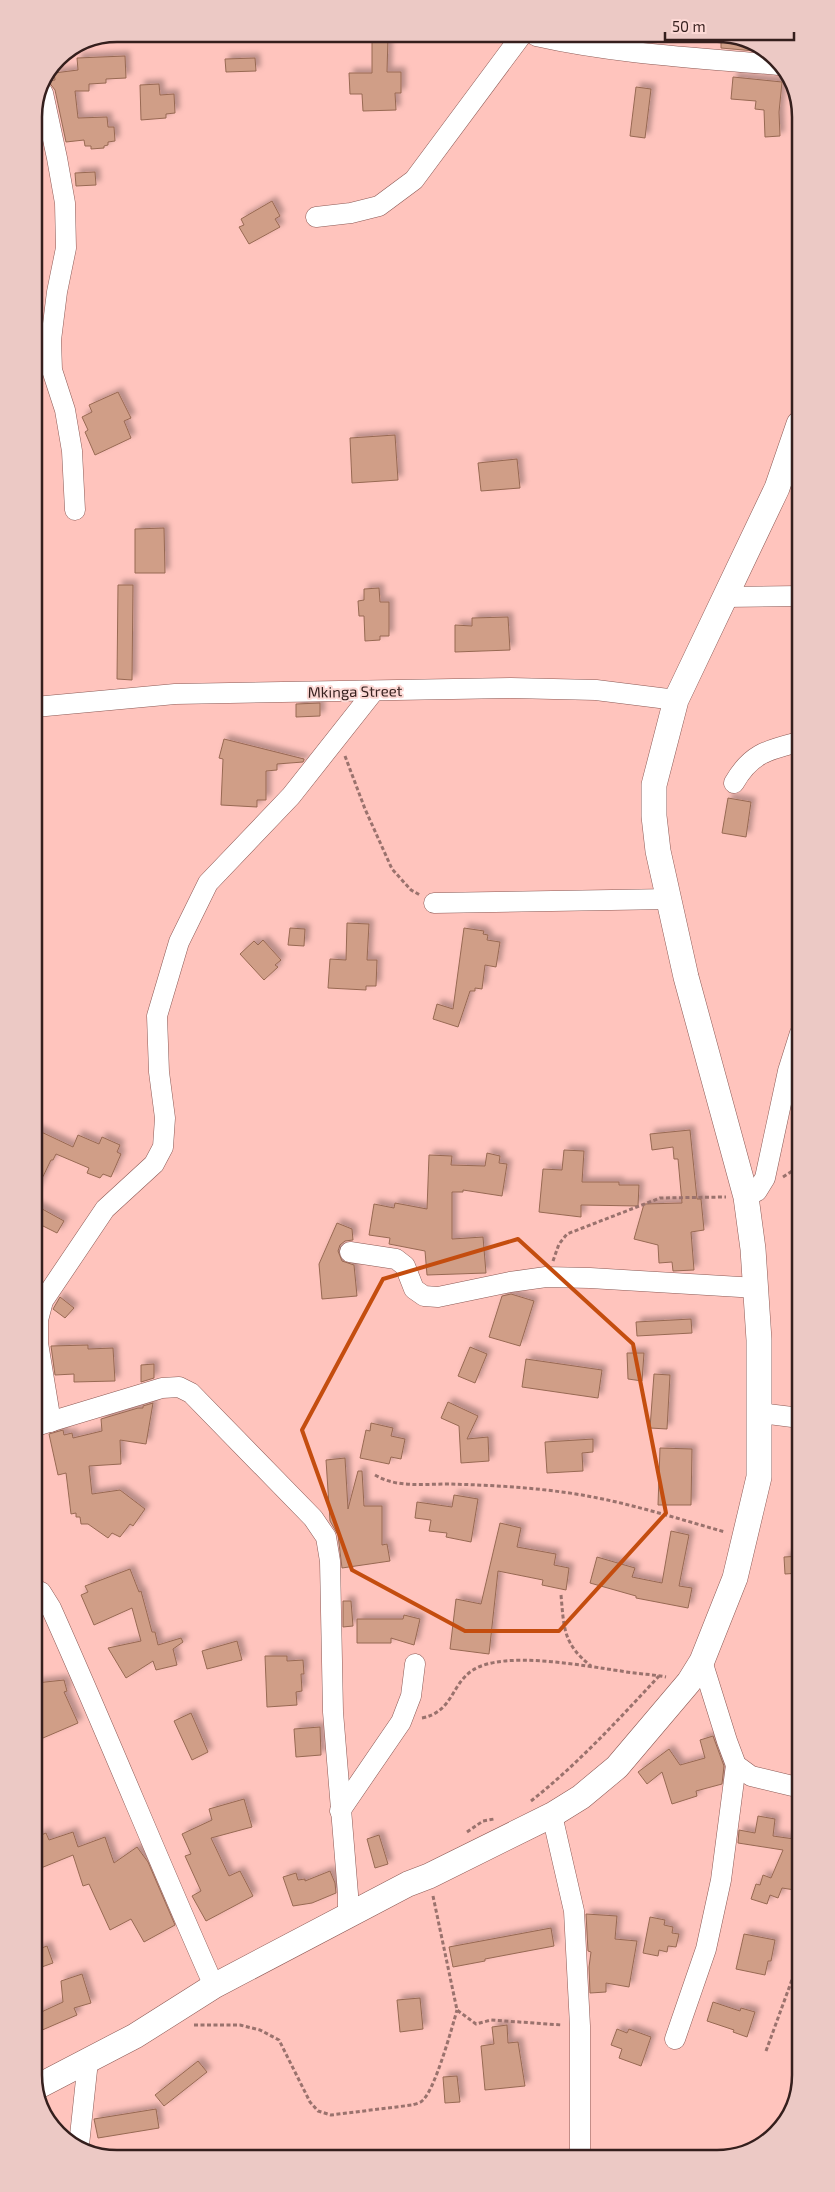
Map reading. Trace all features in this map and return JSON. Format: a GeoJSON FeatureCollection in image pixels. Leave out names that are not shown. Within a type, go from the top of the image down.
{"type":"FeatureCollection","features":[{"type":"Feature","properties":{"kind":"street"},"geometry":{"type":"LineString","coordinates":[[316,217],[351,214],[379,206],[414,180],[516,43]]}},
{"type":"Feature","properties":{"kind":"street"},"geometry":{"type":"LineString","coordinates":[[566,43],[636,53],[772,65]]}},
{"type":"Feature","properties":{"kind":"street"},"geometry":{"type":"LineString","coordinates":[[45,101],[65,203],[66,248],[57,292],[51,340],[52,370],[65,410],[72,451],[75,510]]}},
{"type":"Feature","properties":{"kind":"street"},"geometry":{"type":"LineString","coordinates":[[43,2084],[135,2036],[214,1986],[408,1884],[429,1876],[552,1815],[581,1797],[617,1767],[696,1672],[735,1578],[759,1477],[760,1413],[756,1288],[746,1196],[686,977],[658,851],[654,816],[654,784],[676,700],[777,488],[792,444]]}},
{"type":"Feature","properties":{"kind":"street"},"geometry":{"type":"LineString","coordinates":[[724,597],[792,596]]}},
{"type":"Feature","properties":{"kind":"street","name":"Mkinga Street"},"geometry":{"type":"LineString","coordinates":[[43,706],[176,694],[553,689],[596,690],[676,700]]}},
{"type":"Feature","properties":{"kind":"street"},"geometry":{"type":"LineString","coordinates":[[42,1300],[105,1209],[154,1164],[162,1147],[165,1118],[159,1072],[157,1016],[179,942],[208,883],[291,796],[338,739],[374,691]]}},
{"type":"Feature","properties":{"kind":"street"},"geometry":{"type":"LineString","coordinates":[[734,783],[743,767],[763,751],[792,744]]}},
{"type":"Feature","properties":{"kind":"street"},"geometry":{"type":"LineString","coordinates":[[434,903],[670,899]]}},
{"type":"Feature","properties":{"kind":"street"},"geometry":{"type":"LineString","coordinates":[[746,1196],[758,1191],[765,1178],[792,1058]]}},
{"type":"Feature","properties":{"kind":"street"},"geometry":{"type":"LineString","coordinates":[[350,1252],[396,1258],[404,1266],[414,1289],[424,1296],[438,1297],[510,1282],[546,1277],[756,1288]]}},
{"type":"Feature","properties":{"kind":"street"},"geometry":{"type":"LineString","coordinates":[[42,1402],[44,1424],[162,1388],[179,1387],[191,1393],[313,1518],[326,1537],[330,1561],[333,1712],[348,1894],[348,1917]]}},
{"type":"Feature","properties":{"kind":"street"},"geometry":{"type":"LineString","coordinates":[[760,1413],[792,1417]]}},
{"type":"Feature","properties":{"kind":"street"},"geometry":{"type":"LineString","coordinates":[[42,1594],[51,1608],[98,1712],[153,1848],[214,1986]]}},
{"type":"Feature","properties":{"kind":"street"},"geometry":{"type":"LineString","coordinates":[[340,1811],[374,1758],[401,1722],[411,1696],[415,1664]]}},
{"type":"Feature","properties":{"kind":"street"},"geometry":{"type":"LineString","coordinates":[[696,1672],[736,1765],[751,1776],[792,1786]]}},
{"type":"Feature","properties":{"kind":"street"},"geometry":{"type":"LineString","coordinates":[[675,2039],[706,1949],[721,1880],[736,1765]]}},
{"type":"Feature","properties":{"kind":"street"},"geometry":{"type":"LineString","coordinates":[[552,1815],[574,1911],[580,2026],[580,2150]]}},
{"type":"Feature","properties":{"kind":"street"},"geometry":{"type":"LineString","coordinates":[[80,2139],[88,2061]]}},
{"type":"Feature","properties":{"kind":"path"},"geometry":{"type":"LineString","coordinates":[[338,739],[365,809],[392,870],[411,890],[434,903]]}},
{"type":"Feature","properties":{"kind":"path"},"geometry":{"type":"LineString","coordinates":[[546,1277],[559,1244],[567,1234],[579,1229],[660,1198],[746,1196]]}},
{"type":"Feature","properties":{"kind":"path"},"geometry":{"type":"LineString","coordinates":[[375,1475],[386,1481],[399,1484],[450,1484],[548,1491],[592,1497],[745,1537]]}},
{"type":"Feature","properties":{"kind":"path"},"geometry":{"type":"LineString","coordinates":[[561,1595],[564,1632],[583,1660],[591,1666]]}},
{"type":"Feature","properties":{"kind":"path"},"geometry":{"type":"LineString","coordinates":[[401,1722],[433,1716],[445,1706],[466,1676],[481,1666],[509,1660],[591,1666],[659,1676],[696,1672]]}},
{"type":"Feature","properties":{"kind":"path"},"geometry":{"type":"LineString","coordinates":[[526,1805],[566,1772],[659,1676]]}},
{"type":"Feature","properties":{"kind":"path"},"geometry":{"type":"LineString","coordinates":[[465,1834],[483,1821],[497,1819]]}},
{"type":"Feature","properties":{"kind":"path"},"geometry":{"type":"LineString","coordinates":[[192,2025],[240,2024],[260,2030],[279,2040],[310,2102],[318,2111],[331,2115],[412,2105],[422,2101],[429,2090],[458,2010],[429,1876]]}},
{"type":"Feature","properties":{"kind":"path"},"geometry":{"type":"LineString","coordinates":[[766,2051],[792,1980]]}},
{"type":"Feature","properties":{"kind":"path"},"geometry":{"type":"LineString","coordinates":[[458,2010],[476,2024],[491,2020],[580,2026]]}},
{"type":"Feature","properties":{"kind":"highlighted area"},"geometry":{"type":"Polygon","coordinates":[[[518,1239],[633,1344],[666,1513],[559,1631],[465,1631],[352,1570],[302,1430],[383,1279],[518,1239]]]}},
{"type":"Feature","properties":{"kind":"building"},"geometry":{"type":"Polygon","coordinates":[[[372,42],[388,42],[387,72],[401,72],[401,93],[395,93],[396,110],[363,111],[362,94],[350,94],[349,73],[372,73],[372,42]]]}},
{"type":"Feature","properties":{"kind":"building"},"geometry":{"type":"Polygon","coordinates":[[[722,43],[742,46],[751,51],[721,48],[722,43]]]}},
{"type":"Feature","properties":{"kind":"building"},"geometry":{"type":"Polygon","coordinates":[[[125,56],[126,78],[106,79],[106,83],[89,84],[89,91],[75,91],[78,118],[107,117],[108,127],[114,127],[115,141],[108,142],[108,145],[104,146],[104,148],[91,149],[91,146],[85,146],[84,140],[66,142],[55,90],[50,84],[55,80],[58,73],[78,70],[77,58],[125,56]]]}},
{"type":"Feature","properties":{"kind":"building"},"geometry":{"type":"Polygon","coordinates":[[[255,58],[256,71],[226,72],[225,59],[255,58]]]}},
{"type":"Feature","properties":{"kind":"building"},"geometry":{"type":"Polygon","coordinates":[[[733,77],[782,82],[779,112],[780,136],[765,137],[764,110],[755,109],[756,101],[731,99],[733,77]]]}},
{"type":"Feature","properties":{"kind":"building"},"geometry":{"type":"Polygon","coordinates":[[[159,84],[160,95],[174,94],[175,113],[166,114],[166,118],[141,120],[140,85],[159,84]]]}},
{"type":"Feature","properties":{"kind":"building"},"geometry":{"type":"Polygon","coordinates":[[[636,87],[651,89],[645,138],[630,136],[636,87]]]}},
{"type":"Feature","properties":{"kind":"building"},"geometry":{"type":"Polygon","coordinates":[[[95,172],[96,185],[76,186],[75,173],[95,172]]]}},
{"type":"Feature","properties":{"kind":"building"},"geometry":{"type":"Polygon","coordinates":[[[272,201],[280,216],[275,219],[280,227],[249,244],[239,227],[244,225],[241,219],[272,201]]]}},
{"type":"Feature","properties":{"kind":"building"},"geometry":{"type":"Polygon","coordinates":[[[118,392],[131,418],[124,421],[131,438],[95,455],[85,432],[88,430],[82,417],[92,412],[89,405],[118,392]]]}},
{"type":"Feature","properties":{"kind":"building"},"geometry":{"type":"Polygon","coordinates":[[[395,435],[398,480],[352,483],[350,438],[395,435]]]}},
{"type":"Feature","properties":{"kind":"building"},"geometry":{"type":"Polygon","coordinates":[[[517,459],[520,488],[481,491],[478,463],[517,459]]]}},
{"type":"Feature","properties":{"kind":"building"},"geometry":{"type":"Polygon","coordinates":[[[164,528],[165,573],[135,573],[135,529],[164,528]]]}},
{"type":"Feature","properties":{"kind":"building"},"geometry":{"type":"Polygon","coordinates":[[[118,585],[133,585],[132,680],[117,679],[118,585]]]}},
{"type":"Feature","properties":{"kind":"building"},"geometry":{"type":"Polygon","coordinates":[[[379,588],[380,602],[389,602],[389,636],[380,636],[380,640],[365,641],[364,616],[359,616],[358,601],[364,600],[364,589],[379,588]]]}},
{"type":"Feature","properties":{"kind":"building"},"geometry":{"type":"Polygon","coordinates":[[[508,617],[510,650],[455,652],[455,625],[472,626],[472,618],[508,617]]]}},
{"type":"Feature","properties":{"kind":"building"},"geometry":{"type":"Polygon","coordinates":[[[320,703],[320,716],[296,717],[296,704],[320,703]]]}},
{"type":"Feature","properties":{"kind":"building"},"geometry":{"type":"Polygon","coordinates":[[[224,739],[304,760],[303,762],[277,764],[277,770],[266,771],[266,800],[257,800],[257,807],[221,805],[223,759],[219,758],[224,739]]]}},
{"type":"Feature","properties":{"kind":"building"},"geometry":{"type":"Polygon","coordinates":[[[728,798],[751,802],[746,837],[722,833],[728,798]]]}},
{"type":"Feature","properties":{"kind":"building"},"geometry":{"type":"Polygon","coordinates":[[[347,923],[369,924],[367,960],[377,960],[376,986],[366,986],[366,990],[328,988],[330,959],[346,960],[347,923]]]}},
{"type":"Feature","properties":{"kind":"building"},"geometry":{"type":"Polygon","coordinates":[[[290,928],[305,929],[304,946],[288,945],[290,928]]]}},
{"type":"Feature","properties":{"kind":"building"},"geometry":{"type":"Polygon","coordinates":[[[464,928],[484,931],[483,934],[488,935],[487,940],[500,942],[496,967],[485,965],[482,989],[475,988],[475,991],[470,991],[458,1027],[433,1019],[437,1004],[453,1009],[464,928]]]}},
{"type":"Feature","properties":{"kind":"building"},"geometry":{"type":"Polygon","coordinates":[[[263,940],[281,960],[275,965],[278,967],[264,980],[240,954],[254,941],[258,945],[263,940]]]}},
{"type":"Feature","properties":{"kind":"building"},"geometry":{"type":"Polygon","coordinates":[[[690,1130],[697,1199],[701,1199],[704,1230],[691,1232],[694,1270],[673,1271],[672,1262],[659,1263],[658,1245],[634,1239],[644,1204],[682,1203],[678,1159],[674,1159],[673,1147],[652,1150],[650,1134],[690,1130]]]}},
{"type":"Feature","properties":{"kind":"building"},"geometry":{"type":"Polygon","coordinates":[[[42,1133],[73,1147],[78,1135],[99,1144],[102,1137],[120,1145],[117,1152],[121,1154],[111,1177],[103,1174],[100,1178],[87,1173],[89,1168],[56,1154],[53,1160],[51,1160],[42,1178],[42,1133]]]}},
{"type":"Feature","properties":{"kind":"building"},"geometry":{"type":"Polygon","coordinates":[[[564,1150],[584,1151],[582,1182],[619,1182],[619,1185],[639,1185],[638,1206],[581,1205],[581,1217],[539,1212],[543,1169],[562,1170],[564,1150]]]}},
{"type":"Feature","properties":{"kind":"building"},"geometry":{"type":"Polygon","coordinates":[[[487,1153],[500,1156],[499,1163],[507,1164],[502,1196],[463,1190],[463,1192],[452,1192],[452,1239],[483,1237],[486,1273],[427,1275],[425,1251],[389,1244],[390,1238],[369,1235],[374,1204],[394,1208],[395,1203],[427,1209],[429,1155],[452,1156],[451,1165],[485,1166],[487,1153]]]}},
{"type":"Feature","properties":{"kind":"building"},"geometry":{"type":"Polygon","coordinates":[[[42,1209],[64,1221],[57,1233],[42,1226],[42,1209]]]}},
{"type":"Feature","properties":{"kind":"building"},"geometry":{"type":"Polygon","coordinates":[[[337,1223],[352,1229],[353,1240],[345,1241],[340,1245],[338,1251],[342,1261],[354,1265],[357,1296],[322,1299],[319,1264],[337,1223]]]}},
{"type":"Feature","properties":{"kind":"building"},"geometry":{"type":"Polygon","coordinates":[[[511,1294],[534,1301],[520,1346],[489,1337],[502,1296],[511,1294]]]}},
{"type":"Feature","properties":{"kind":"building"},"geometry":{"type":"Polygon","coordinates":[[[60,1297],[74,1308],[65,1318],[53,1309],[60,1297]]]}},
{"type":"Feature","properties":{"kind":"building"},"geometry":{"type":"Polygon","coordinates":[[[691,1319],[692,1333],[637,1336],[636,1322],[691,1319]]]}},
{"type":"Feature","properties":{"kind":"building"},"geometry":{"type":"Polygon","coordinates":[[[88,1345],[88,1349],[113,1348],[115,1381],[74,1382],[74,1374],[55,1375],[51,1346],[88,1345]]]}},
{"type":"Feature","properties":{"kind":"building"},"geometry":{"type":"Polygon","coordinates":[[[470,1347],[487,1354],[475,1383],[458,1376],[470,1347]]]}},
{"type":"Feature","properties":{"kind":"building"},"geometry":{"type":"Polygon","coordinates":[[[627,1353],[644,1353],[642,1381],[628,1379],[627,1353]]]}},
{"type":"Feature","properties":{"kind":"building"},"geometry":{"type":"Polygon","coordinates":[[[526,1359],[602,1370],[598,1398],[522,1387],[526,1359]]]}},
{"type":"Feature","properties":{"kind":"building"},"geometry":{"type":"Polygon","coordinates":[[[154,1364],[154,1378],[141,1382],[141,1365],[154,1364]]]}},
{"type":"Feature","properties":{"kind":"building"},"geometry":{"type":"Polygon","coordinates":[[[654,1374],[670,1375],[667,1429],[650,1428],[654,1374]]]}},
{"type":"Feature","properties":{"kind":"building"},"geometry":{"type":"Polygon","coordinates":[[[448,1402],[478,1416],[467,1439],[488,1437],[489,1461],[461,1463],[459,1426],[441,1418],[448,1402]]]}},
{"type":"Feature","properties":{"kind":"building"},"geometry":{"type":"Polygon","coordinates":[[[153,1403],[146,1444],[120,1440],[121,1464],[89,1466],[92,1494],[120,1490],[145,1509],[133,1526],[130,1524],[120,1537],[112,1533],[108,1538],[88,1524],[81,1524],[80,1517],[76,1517],[76,1513],[71,1514],[66,1473],[58,1475],[49,1434],[63,1430],[64,1435],[72,1433],[73,1438],[102,1431],[101,1419],[143,1408],[143,1406],[153,1403]]]}},
{"type":"Feature","properties":{"kind":"building"},"geometry":{"type":"Polygon","coordinates":[[[371,1423],[393,1428],[391,1436],[405,1439],[401,1459],[391,1457],[389,1464],[360,1458],[366,1430],[370,1431],[371,1423]]]}},
{"type":"Feature","properties":{"kind":"building"},"geometry":{"type":"Polygon","coordinates":[[[593,1439],[593,1452],[582,1453],[583,1471],[547,1473],[545,1442],[593,1439]]]}},
{"type":"Feature","properties":{"kind":"building"},"geometry":{"type":"Polygon","coordinates":[[[660,1448],[692,1449],[691,1505],[658,1505],[660,1448]]]}},
{"type":"Feature","properties":{"kind":"building"},"geometry":{"type":"Polygon","coordinates":[[[345,1458],[348,1509],[358,1471],[362,1471],[364,1506],[382,1506],[382,1545],[387,1544],[390,1561],[342,1568],[338,1535],[330,1521],[326,1460],[345,1458]]]}},
{"type":"Feature","properties":{"kind":"building"},"geometry":{"type":"Polygon","coordinates":[[[454,1495],[478,1499],[471,1542],[446,1537],[447,1533],[429,1531],[431,1520],[415,1518],[417,1502],[452,1507],[454,1495]]]}},
{"type":"Feature","properties":{"kind":"building"},"geometry":{"type":"Polygon","coordinates":[[[500,1523],[521,1528],[517,1547],[556,1554],[554,1565],[569,1568],[566,1590],[542,1585],[543,1580],[498,1571],[489,1654],[450,1649],[456,1599],[481,1604],[500,1523]]]}},
{"type":"Feature","properties":{"kind":"building"},"geometry":{"type":"Polygon","coordinates":[[[671,1531],[689,1535],[679,1586],[692,1588],[688,1608],[636,1598],[636,1596],[590,1583],[597,1557],[635,1568],[632,1577],[662,1583],[671,1531]]]}},
{"type":"Feature","properties":{"kind":"building"},"geometry":{"type":"Polygon","coordinates":[[[792,1556],[792,1574],[785,1574],[784,1557],[792,1556]]]}},
{"type":"Feature","properties":{"kind":"building"},"geometry":{"type":"Polygon","coordinates":[[[130,1569],[139,1592],[141,1591],[152,1632],[155,1632],[158,1645],[181,1638],[183,1642],[173,1649],[177,1665],[156,1670],[153,1661],[126,1678],[108,1648],[141,1641],[132,1608],[94,1625],[81,1595],[88,1592],[85,1586],[130,1569]]]}},
{"type":"Feature","properties":{"kind":"building"},"geometry":{"type":"Polygon","coordinates":[[[343,1601],[351,1601],[353,1626],[343,1627],[343,1601]]]}},
{"type":"Feature","properties":{"kind":"building"},"geometry":{"type":"Polygon","coordinates":[[[404,1615],[420,1619],[414,1645],[391,1638],[391,1643],[357,1643],[357,1619],[403,1619],[404,1615]]]}},
{"type":"Feature","properties":{"kind":"building"},"geometry":{"type":"Polygon","coordinates":[[[237,1641],[242,1660],[207,1669],[202,1651],[237,1641]]]}},
{"type":"Feature","properties":{"kind":"building"},"geometry":{"type":"Polygon","coordinates":[[[265,1656],[287,1656],[287,1661],[303,1660],[304,1674],[301,1674],[302,1691],[296,1692],[297,1705],[267,1707],[265,1656]]]}},
{"type":"Feature","properties":{"kind":"building"},"geometry":{"type":"Polygon","coordinates":[[[64,1680],[67,1691],[64,1692],[78,1723],[42,1738],[42,1682],[64,1680]]]}},
{"type":"Feature","properties":{"kind":"building"},"geometry":{"type":"Polygon","coordinates":[[[191,1713],[208,1752],[192,1760],[174,1721],[191,1713]]]}},
{"type":"Feature","properties":{"kind":"building"},"geometry":{"type":"Polygon","coordinates":[[[320,1727],[321,1755],[296,1757],[294,1729],[320,1727]]]}},
{"type":"Feature","properties":{"kind":"building"},"geometry":{"type":"Polygon","coordinates":[[[713,1736],[724,1766],[722,1784],[696,1791],[697,1796],[672,1804],[662,1772],[647,1784],[638,1772],[669,1749],[680,1765],[705,1758],[700,1740],[713,1736]]]}},
{"type":"Feature","properties":{"kind":"building"},"geometry":{"type":"Polygon","coordinates":[[[244,1799],[252,1827],[211,1838],[229,1876],[240,1871],[253,1896],[206,1921],[192,1896],[201,1891],[185,1856],[191,1854],[182,1834],[212,1820],[209,1809],[244,1799]]]}},
{"type":"Feature","properties":{"kind":"building"},"geometry":{"type":"Polygon","coordinates":[[[758,1816],[775,1819],[773,1836],[792,1839],[792,1890],[782,1888],[778,1898],[770,1895],[767,1904],[751,1899],[756,1884],[760,1885],[763,1875],[771,1878],[783,1850],[738,1843],[739,1830],[755,1833],[758,1816]]]}},
{"type":"Feature","properties":{"kind":"building"},"geometry":{"type":"Polygon","coordinates":[[[73,1832],[78,1847],[105,1837],[114,1863],[137,1847],[148,1862],[175,1925],[144,1942],[131,1919],[110,1930],[89,1884],[83,1886],[73,1855],[42,1868],[42,1835],[46,1833],[49,1840],[73,1832]]]}},
{"type":"Feature","properties":{"kind":"building"},"geometry":{"type":"Polygon","coordinates":[[[379,1835],[388,1864],[375,1868],[367,1839],[379,1835]]]}},
{"type":"Feature","properties":{"kind":"building"},"geometry":{"type":"Polygon","coordinates":[[[330,1871],[335,1883],[336,1893],[312,1903],[293,1906],[283,1877],[296,1873],[298,1880],[305,1879],[305,1881],[330,1871]]]}},
{"type":"Feature","properties":{"kind":"building"},"geometry":{"type":"Polygon","coordinates":[[[586,1914],[617,1916],[615,1939],[637,1941],[629,1987],[606,1983],[606,1992],[590,1993],[589,1967],[591,1952],[588,1951],[586,1914]]]}},
{"type":"Feature","properties":{"kind":"building"},"geometry":{"type":"Polygon","coordinates":[[[650,1917],[665,1920],[664,1925],[673,1927],[672,1933],[679,1934],[676,1947],[668,1946],[667,1952],[659,1950],[658,1956],[643,1953],[650,1917]]]}},
{"type":"Feature","properties":{"kind":"building"},"geometry":{"type":"Polygon","coordinates":[[[551,1928],[554,1946],[453,1967],[449,1947],[551,1928]]]}},
{"type":"Feature","properties":{"kind":"building"},"geometry":{"type":"Polygon","coordinates":[[[744,1934],[775,1940],[771,1961],[768,1961],[765,1975],[736,1969],[744,1934]]]}},
{"type":"Feature","properties":{"kind":"building"},"geometry":{"type":"Polygon","coordinates":[[[47,1946],[53,1963],[42,1967],[42,1948],[47,1946]]]}},
{"type":"Feature","properties":{"kind":"building"},"geometry":{"type":"Polygon","coordinates":[[[82,1974],[91,2003],[74,2008],[77,2015],[42,2030],[42,2012],[63,2002],[61,1981],[82,1974]]]}},
{"type":"Feature","properties":{"kind":"building"},"geometry":{"type":"Polygon","coordinates":[[[420,1998],[423,2029],[400,2032],[397,2000],[420,1998]]]}},
{"type":"Feature","properties":{"kind":"building"},"geometry":{"type":"Polygon","coordinates":[[[713,2002],[740,2011],[741,2008],[755,2012],[747,2037],[733,2032],[734,2030],[707,2021],[713,2002]]]}},
{"type":"Feature","properties":{"kind":"building"},"geometry":{"type":"Polygon","coordinates":[[[507,2025],[508,2043],[518,2042],[525,2086],[485,2090],[481,2046],[494,2044],[492,2027],[507,2025]]]}},
{"type":"Feature","properties":{"kind":"building"},"geometry":{"type":"Polygon","coordinates":[[[617,2029],[627,2033],[629,2029],[651,2037],[641,2066],[619,2058],[622,2049],[611,2045],[617,2029]]]}},
{"type":"Feature","properties":{"kind":"building"},"geometry":{"type":"Polygon","coordinates":[[[198,2061],[207,2072],[164,2106],[155,2095],[198,2061]]]}},
{"type":"Feature","properties":{"kind":"building"},"geometry":{"type":"Polygon","coordinates":[[[457,2076],[460,2102],[445,2103],[443,2077],[457,2076]]]}},
{"type":"Feature","properties":{"kind":"building"},"geometry":{"type":"Polygon","coordinates":[[[156,2109],[159,2128],[98,2138],[94,2119],[156,2109]]]}}]}
